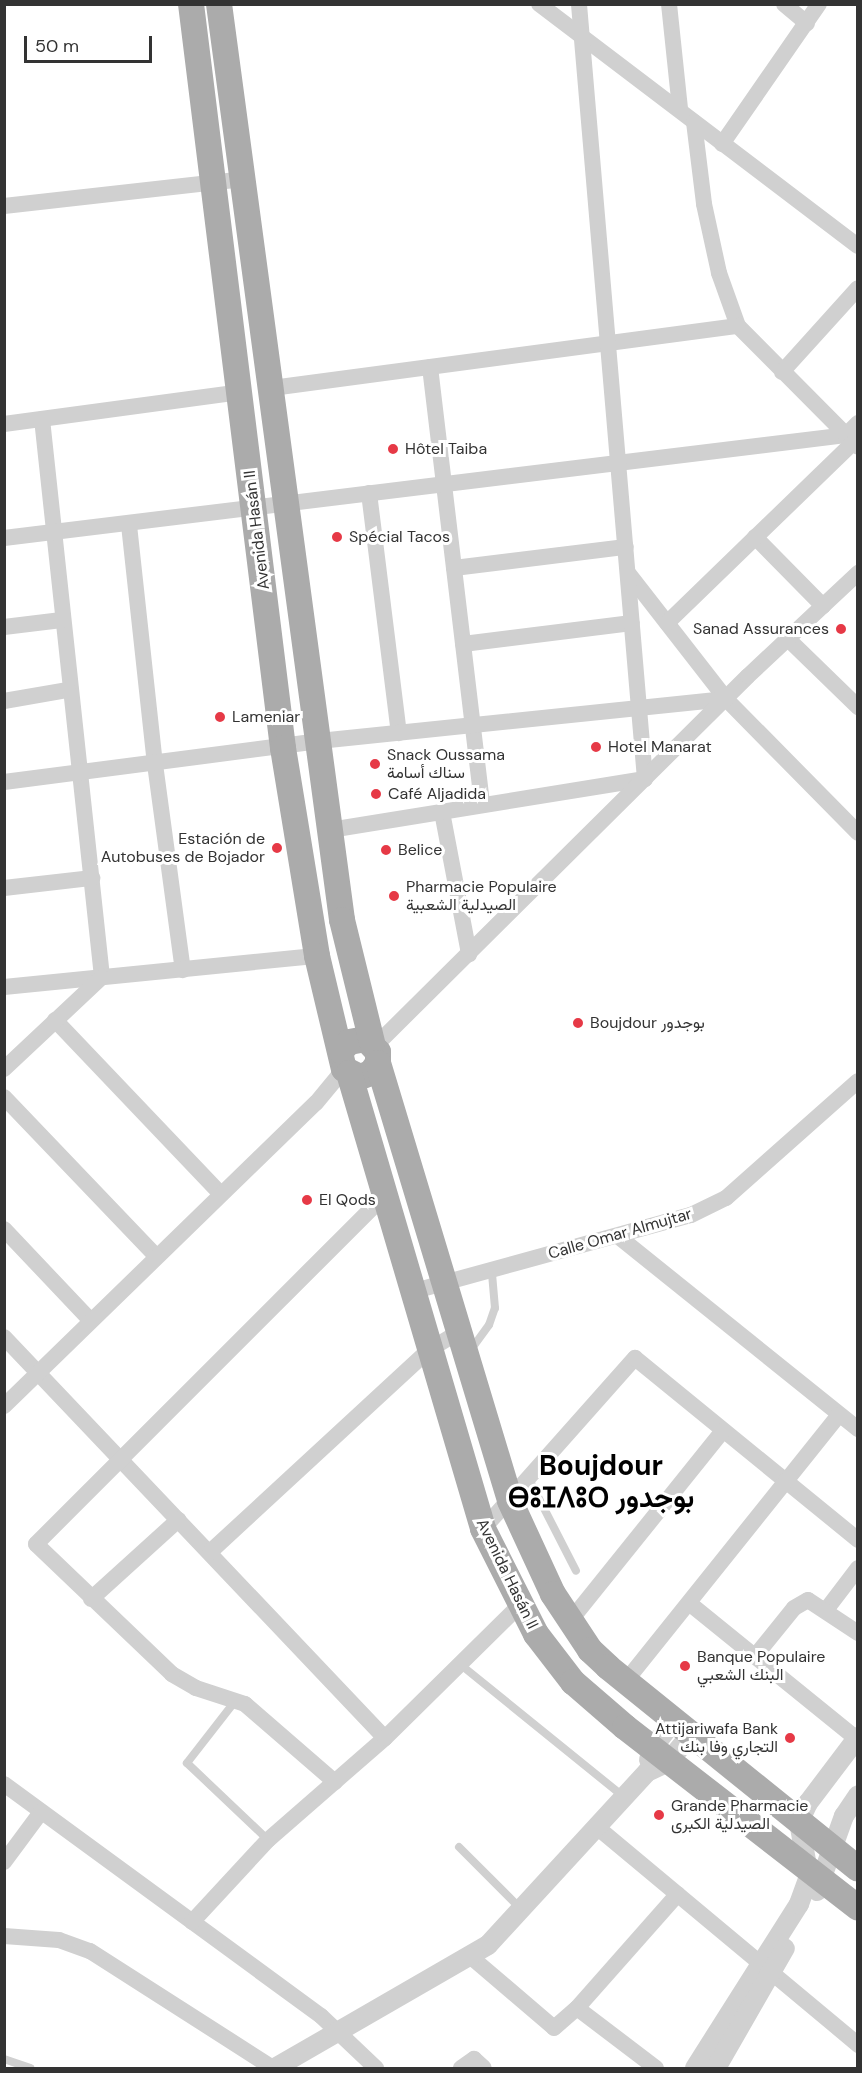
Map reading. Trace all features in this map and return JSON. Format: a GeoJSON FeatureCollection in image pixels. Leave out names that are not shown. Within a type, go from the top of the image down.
{"type":"FeatureCollection","features":[{"type":"Feature","properties":{"kind":"main road","name":"Avenida Hasán II"},"geometry":{"type":"LineString","coordinates":[[191,4],[283,748],[317,956],[383,1197],[483,1529],[519,1606],[573,1682],[656,1761],[816,1874],[858,1908]]}},
{"type":"Feature","properties":{"kind":"main road","name":"Avenida Hasán II"},"geometry":{"type":"LineString","coordinates":[[219,4],[245,179],[342,920],[375,1051],[510,1501],[570,1621],[590,1650],[625,1682],[858,1869]]}},
{"type":"Feature","properties":{"kind":"main road"},"geometry":{"type":"LineString","coordinates":[[354,1039],[375,1051],[366,1076],[345,1065],[354,1039]]}},
{"type":"Feature","properties":{"kind":"street"},"geometry":{"type":"LineString","coordinates":[[539,4],[858,246]]}},
{"type":"Feature","properties":{"kind":"street"},"geometry":{"type":"LineString","coordinates":[[579,4],[645,779]]}},
{"type":"Feature","properties":{"kind":"street"},"geometry":{"type":"LineString","coordinates":[[669,4],[680,110]]}},
{"type":"Feature","properties":{"kind":"street"},"geometry":{"type":"LineString","coordinates":[[784,4],[807,23]]}},
{"type":"Feature","properties":{"kind":"street"},"geometry":{"type":"LineString","coordinates":[[722,144],[819,4]]}},
{"type":"Feature","properties":{"kind":"street"},"geometry":{"type":"LineString","coordinates":[[694,122],[709,227],[719,273],[738,326],[782,372],[854,437]]}},
{"type":"Feature","properties":{"kind":"street"},"geometry":{"type":"LineString","coordinates":[[4,206],[245,179]]}},
{"type":"Feature","properties":{"kind":"street"},"geometry":{"type":"LineString","coordinates":[[782,372],[858,288]]}},
{"type":"Feature","properties":{"kind":"street"},"geometry":{"type":"LineString","coordinates":[[272,388],[738,326]]}},
{"type":"Feature","properties":{"kind":"street"},"geometry":{"type":"LineString","coordinates":[[430,367],[482,805]]}},
{"type":"Feature","properties":{"kind":"street"},"geometry":{"type":"LineString","coordinates":[[4,424],[240,392]]}},
{"type":"Feature","properties":{"kind":"street"},"geometry":{"type":"LineString","coordinates":[[42,419],[68,690],[80,773],[102,977]]}},
{"type":"Feature","properties":{"kind":"street"},"geometry":{"type":"LineString","coordinates":[[4,538],[129,525],[254,507],[618,463],[854,437]]}},
{"type":"Feature","properties":{"kind":"street"},"geometry":{"type":"LineString","coordinates":[[667,623],[854,437]]}},
{"type":"Feature","properties":{"kind":"street"},"geometry":{"type":"LineString","coordinates":[[369,493],[399,733]]}},
{"type":"Feature","properties":{"kind":"street"},"geometry":{"type":"LineString","coordinates":[[129,525],[154,764],[183,970]]}},
{"type":"Feature","properties":{"kind":"street"},"geometry":{"type":"LineString","coordinates":[[755,537],[823,606]]}},
{"type":"Feature","properties":{"kind":"street"},"geometry":{"type":"LineString","coordinates":[[454,567],[626,547]]}},
{"type":"Feature","properties":{"kind":"street"},"geometry":{"type":"LineString","coordinates":[[628,573],[726,699],[858,833]]}},
{"type":"Feature","properties":{"kind":"street"},"geometry":{"type":"LineString","coordinates":[[375,1051],[645,779],[858,573]]}},
{"type":"Feature","properties":{"kind":"street"},"geometry":{"type":"LineString","coordinates":[[4,627],[62,620]]}},
{"type":"Feature","properties":{"kind":"street"},"geometry":{"type":"LineString","coordinates":[[463,644],[632,623]]}},
{"type":"Feature","properties":{"kind":"street"},"geometry":{"type":"LineString","coordinates":[[789,639],[858,706]]}},
{"type":"Feature","properties":{"kind":"street"},"geometry":{"type":"LineString","coordinates":[[4,701],[68,690]]}},
{"type":"Feature","properties":{"kind":"street"},"geometry":{"type":"LineString","coordinates":[[4,782],[283,748],[319,741],[726,699]]}},
{"type":"Feature","properties":{"kind":"street"},"geometry":{"type":"LineString","coordinates":[[330,830],[645,779]]}},
{"type":"Feature","properties":{"kind":"street"},"geometry":{"type":"LineString","coordinates":[[442,812],[469,954]]}},
{"type":"Feature","properties":{"kind":"street"},"geometry":{"type":"LineString","coordinates":[[4,888],[92,878]]}},
{"type":"Feature","properties":{"kind":"street"},"geometry":{"type":"LineString","coordinates":[[4,987],[317,956]]}},
{"type":"Feature","properties":{"kind":"street"},"geometry":{"type":"LineString","coordinates":[[4,1069],[102,977]]}},
{"type":"Feature","properties":{"kind":"street"},"geometry":{"type":"LineString","coordinates":[[55,1020],[220,1193]]}},
{"type":"Feature","properties":{"kind":"street"},"geometry":{"type":"LineString","coordinates":[[4,1406],[220,1193],[316,1103],[345,1065]]}},
{"type":"Feature","properties":{"kind":"street","name":"Calle Omar Almujtar"},"geometry":{"type":"LineString","coordinates":[[411,1292],[619,1237],[691,1215],[726,1198],[858,1081]]}},
{"type":"Feature","properties":{"kind":"street"},"geometry":{"type":"LineString","coordinates":[[4,1097],[156,1256]]}},
{"type":"Feature","properties":{"kind":"street"},"geometry":{"type":"LineString","coordinates":[[335,1782],[237,1700],[196,1688],[172,1674],[36,1544],[119,1458],[383,1197]]}},
{"type":"Feature","properties":{"kind":"street"},"geometry":{"type":"LineString","coordinates":[[4,1229],[90,1320]]}},
{"type":"Feature","properties":{"kind":"street"},"geometry":{"type":"LineString","coordinates":[[619,1237],[858,1429]]}},
{"type":"Feature","properties":{"kind":"street"},"geometry":{"type":"LineString","coordinates":[[4,1337],[385,1738]]}},
{"type":"Feature","properties":{"kind":"street"},"geometry":{"type":"LineString","coordinates":[[210,1552],[429,1350],[463,1344]]}},
{"type":"Feature","properties":{"kind":"street"},"geometry":{"type":"LineString","coordinates":[[483,1529],[635,1358],[858,1540]]}},
{"type":"Feature","properties":{"kind":"street"},"geometry":{"type":"LineString","coordinates":[[625,1682],[787,1483],[839,1414]]}},
{"type":"Feature","properties":{"kind":"street"},"geometry":{"type":"LineString","coordinates":[[570,1621],[723,1431]]}},
{"type":"Feature","properties":{"kind":"street"},"geometry":{"type":"LineString","coordinates":[[91,1599],[178,1520]]}},
{"type":"Feature","properties":{"kind":"street"},"geometry":{"type":"LineString","coordinates":[[826,1610],[858,1569]]}},
{"type":"Feature","properties":{"kind":"street"},"geometry":{"type":"LineString","coordinates":[[756,1655],[799,1603],[813,1601],[858,1633]]}},
{"type":"Feature","properties":{"kind":"street"},"geometry":{"type":"LineString","coordinates":[[688,1603],[756,1655],[857,1738],[808,1803],[799,1822],[816,1874]]}},
{"type":"Feature","properties":{"kind":"street"},"geometry":{"type":"LineString","coordinates":[[192,1922],[268,1840],[385,1738],[519,1606]]}},
{"type":"Feature","properties":{"kind":"street"},"geometry":{"type":"LineString","coordinates":[[4,1936],[59,1940],[90,1951],[274,2068],[471,1957],[522,1909],[598,1828],[682,1728]]}},
{"type":"Feature","properties":{"kind":"street"},"geometry":{"type":"LineString","coordinates":[[4,1784],[321,2016],[376,2068]]}},
{"type":"Feature","properties":{"kind":"street"},"geometry":{"type":"LineString","coordinates":[[716,2068],[764,1970],[816,1874],[832,1850],[844,1816],[858,1795]]}},
{"type":"Feature","properties":{"kind":"street"},"geometry":{"type":"LineString","coordinates":[[4,1862],[41,1812]]}},
{"type":"Feature","properties":{"kind":"street"},"geometry":{"type":"LineString","coordinates":[[598,1828],[678,1894],[764,1970],[858,2045]]}},
{"type":"Feature","properties":{"kind":"street"},"geometry":{"type":"LineString","coordinates":[[471,1957],[554,2028],[578,2008],[678,1894]]}},
{"type":"Feature","properties":{"kind":"street"},"geometry":{"type":"LineString","coordinates":[[695,2068],[764,1970]]}},
{"type":"Feature","properties":{"kind":"street"},"geometry":{"type":"LineString","coordinates":[[578,2008],[656,2068]]}},
{"type":"Feature","properties":{"kind":"street"},"geometry":{"type":"LineString","coordinates":[[461,2068],[474,2059],[484,2068]]}},
{"type":"Feature","properties":{"kind":"lane"},"geometry":{"type":"LineString","coordinates":[[463,1344],[489,1325],[495,1308],[492,1270]]}},
{"type":"Feature","properties":{"kind":"lane"},"geometry":{"type":"LineString","coordinates":[[529,1479],[576,1571]]}},
{"type":"Feature","properties":{"kind":"lane"},"geometry":{"type":"LineString","coordinates":[[461,1665],[625,1797]]}},
{"type":"Feature","properties":{"kind":"lane"},"geometry":{"type":"LineString","coordinates":[[237,1700],[188,1763],[268,1840]]}},
{"type":"Feature","properties":{"kind":"lane"},"geometry":{"type":"LineString","coordinates":[[459,1847],[522,1909]]}},
{"type":"Feature","properties":{"kind":"lane"},"geometry":{"type":"LineString","coordinates":[[4,2059],[30,2068]]}},
{"type":"Feature","properties":{"kind":"place","name":"Hôtel Taiba"},"geometry":{"type":"Point","coordinates":[393,449]}},
{"type":"Feature","properties":{"kind":"place","name":"Spécial Tacos"},"geometry":{"type":"Point","coordinates":[337,537]}},
{"type":"Feature","properties":{"kind":"place","name":"Sanad Assurances"},"geometry":{"type":"Point","coordinates":[841,629]}},
{"type":"Feature","properties":{"kind":"place","name":"Lameniar"},"geometry":{"type":"Point","coordinates":[220,717]}},
{"type":"Feature","properties":{"kind":"place","name":"Hotel Manarat"},"geometry":{"type":"Point","coordinates":[596,747]}},
{"type":"Feature","properties":{"kind":"place","name":"Snack Oussama سناك أسامة"},"geometry":{"type":"Point","coordinates":[375,764]}},
{"type":"Feature","properties":{"kind":"place","name":"Café Aljadida"},"geometry":{"type":"Point","coordinates":[376,794]}},
{"type":"Feature","properties":{"kind":"place","name":"Estación de Autobuses de Bojador"},"geometry":{"type":"Point","coordinates":[277,848]}},
{"type":"Feature","properties":{"kind":"place","name":"Belice"},"geometry":{"type":"Point","coordinates":[386,850]}},
{"type":"Feature","properties":{"kind":"place","name":"Pharmacie Populaire الصيدلية الشعبية"},"geometry":{"type":"Point","coordinates":[394,896]}},
{"type":"Feature","properties":{"kind":"place","name":"Boujdour بوجدور"},"geometry":{"type":"Point","coordinates":[578,1023]}},
{"type":"Feature","properties":{"kind":"place","name":"El Qods"},"geometry":{"type":"Point","coordinates":[307,1200]}},
{"type":"Feature","properties":{"kind":"place","name":"Banque Populaire البنك الشعبي"},"geometry":{"type":"Point","coordinates":[685,1666]}},
{"type":"Feature","properties":{"kind":"place","name":"Attijariwafa Bank التجاري وفا بنك"},"geometry":{"type":"Point","coordinates":[790,1738]}},
{"type":"Feature","properties":{"kind":"place","name":"Grande Pharmacie الصيدلية الكبرى"},"geometry":{"type":"Point","coordinates":[659,1815]}},
{"type":"Feature","properties":{"kind":"district","name":"Boujdour ⴱⵓⵊⴷⵓⵔ بوجدور"},"geometry":{"type":"Point","coordinates":[601,1482]}}]}
